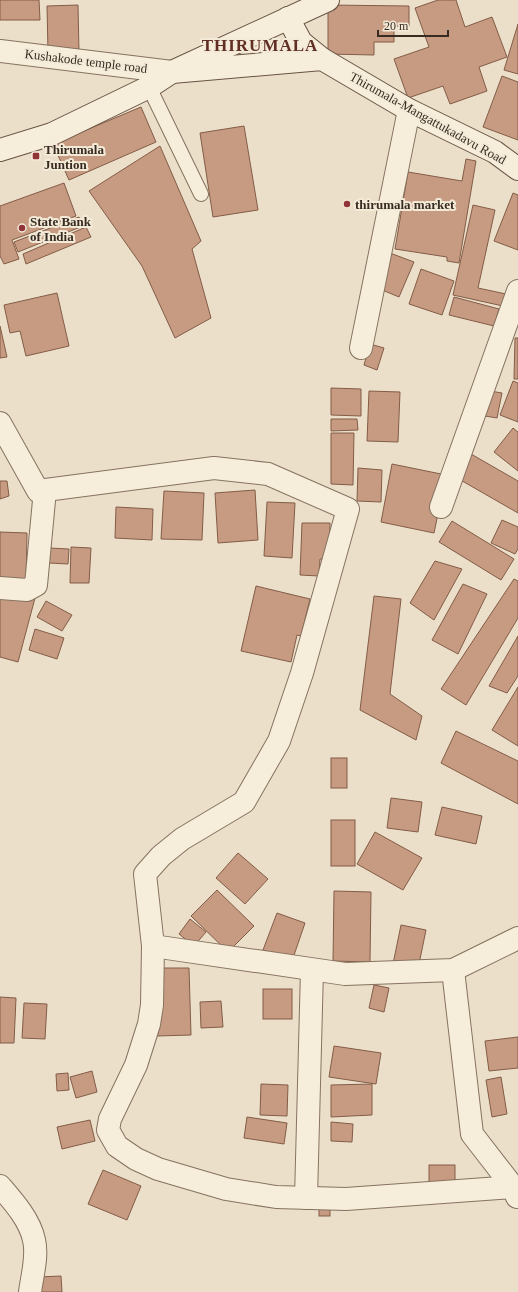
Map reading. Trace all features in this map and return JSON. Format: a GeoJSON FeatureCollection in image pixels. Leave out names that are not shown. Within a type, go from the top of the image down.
{"type":"FeatureCollection","features":[{"type":"Feature","properties":{"kind":"street"},"geometry":{"type":"LineString","coordinates":[[0,150],[52,134],[150,87],[172,72],[328,0]]}},
{"type":"Feature","properties":{"kind":"street","name":"Thirumala-Mangattukadavu Road"},"geometry":{"type":"LineString","coordinates":[[288,18],[301,42],[322,59],[409,110],[495,152],[518,168]]}},
{"type":"Feature","properties":{"kind":"street","name":"Kushakode temple road"},"geometry":{"type":"LineString","coordinates":[[0,51],[172,72]]}},
{"type":"Feature","properties":{"kind":"street"},"geometry":{"type":"LineString","coordinates":[[172,72],[322,59]]}},
{"type":"Feature","properties":{"kind":"street"},"geometry":{"type":"LineString","coordinates":[[361,348],[409,110]]}},
{"type":"Feature","properties":{"kind":"street"},"geometry":{"type":"LineString","coordinates":[[441,507],[518,291]]}},
{"type":"Feature","properties":{"kind":"street"},"geometry":{"type":"LineString","coordinates":[[0,423],[38,491],[214,468],[268,474],[348,509],[302,673],[279,741],[244,802],[182,839],[161,856],[145,874],[153,946],[152,1005],[149,1024],[136,1065],[110,1118],[108,1130],[117,1146],[136,1159],[158,1169],[226,1188],[276,1197],[346,1199],[515,1193]]}},
{"type":"Feature","properties":{"kind":"street"},"geometry":{"type":"LineString","coordinates":[[0,588],[27,590],[36,586],[45,490]]}},
{"type":"Feature","properties":{"kind":"street"},"geometry":{"type":"LineString","coordinates":[[153,946],[345,974],[453,970],[518,938]]}},
{"type":"Feature","properties":{"kind":"street"},"geometry":{"type":"LineString","coordinates":[[306,1198],[312,970]]}},
{"type":"Feature","properties":{"kind":"street"},"geometry":{"type":"LineString","coordinates":[[453,970],[472,1134],[515,1193]]}},
{"type":"Feature","properties":{"kind":"street"},"geometry":{"type":"LineString","coordinates":[[0,1186],[28,1224],[34,1240],[34,1256],[30,1292]]}},
{"type":"Feature","properties":{"kind":"lane"},"geometry":{"type":"LineString","coordinates":[[150,87],[201,194]]}},
{"type":"Feature","properties":{"kind":"building"},"geometry":{"type":"Polygon","coordinates":[[[0,0],[39,0],[40,20],[0,20],[0,0]]]}},
{"type":"Feature","properties":{"kind":"building"},"geometry":{"type":"Polygon","coordinates":[[[438,0],[456,0],[465,27],[492,17],[507,57],[479,67],[487,91],[450,104],[443,86],[408,98],[394,59],[429,47],[415,8],[438,0]]]}},
{"type":"Feature","properties":{"kind":"building"},"geometry":{"type":"Polygon","coordinates":[[[78,5],[79,52],[48,52],[47,6],[78,5]]]}},
{"type":"Feature","properties":{"kind":"building"},"geometry":{"type":"Polygon","coordinates":[[[328,5],[409,6],[409,26],[394,26],[394,42],[374,42],[374,55],[328,54],[328,5]]]}},
{"type":"Feature","properties":{"kind":"building"},"geometry":{"type":"Polygon","coordinates":[[[518,24],[518,74],[504,70],[518,24]]]}},
{"type":"Feature","properties":{"kind":"building"},"geometry":{"type":"Polygon","coordinates":[[[502,76],[518,82],[518,140],[483,127],[502,76]]]}},
{"type":"Feature","properties":{"kind":"building"},"geometry":{"type":"Polygon","coordinates":[[[141,107],[156,142],[69,180],[53,144],[141,107]]]}},
{"type":"Feature","properties":{"kind":"building"},"geometry":{"type":"Polygon","coordinates":[[[244,126],[258,210],[213,217],[200,133],[244,126]]]}},
{"type":"Feature","properties":{"kind":"building"},"geometry":{"type":"Polygon","coordinates":[[[160,146],[201,241],[192,249],[211,318],[175,338],[142,266],[89,191],[160,146]]]}},
{"type":"Feature","properties":{"kind":"building"},"geometry":{"type":"Polygon","coordinates":[[[466,159],[476,161],[459,263],[447,261],[447,257],[395,249],[408,172],[462,181],[466,159]]]}},
{"type":"Feature","properties":{"kind":"building","name":"State Bank of India"},"geometry":{"type":"Polygon","coordinates":[[[64,183],[76,216],[12,240],[19,259],[4,264],[0,256],[0,206],[64,183]]]}},
{"type":"Feature","properties":{"kind":"building"},"geometry":{"type":"Polygon","coordinates":[[[513,193],[518,195],[518,250],[494,241],[513,193]]]}},
{"type":"Feature","properties":{"kind":"building"},"geometry":{"type":"Polygon","coordinates":[[[473,205],[495,210],[478,288],[506,294],[503,306],[453,295],[473,205]]]}},
{"type":"Feature","properties":{"kind":"building"},"geometry":{"type":"Polygon","coordinates":[[[79,217],[83,226],[18,252],[14,242],[79,217]]]}},
{"type":"Feature","properties":{"kind":"building"},"geometry":{"type":"Polygon","coordinates":[[[86,227],[91,237],[26,264],[23,254],[86,227]]]}},
{"type":"Feature","properties":{"kind":"building"},"geometry":{"type":"Polygon","coordinates":[[[390,253],[414,262],[399,297],[375,287],[390,253]]]}},
{"type":"Feature","properties":{"kind":"building"},"geometry":{"type":"Polygon","coordinates":[[[421,269],[454,281],[442,315],[409,304],[421,269]]]}},
{"type":"Feature","properties":{"kind":"building"},"geometry":{"type":"Polygon","coordinates":[[[57,293],[69,346],[26,356],[20,331],[10,333],[4,305],[57,293]]]}},
{"type":"Feature","properties":{"kind":"building"},"geometry":{"type":"Polygon","coordinates":[[[454,297],[499,309],[494,326],[449,315],[454,297]]]}},
{"type":"Feature","properties":{"kind":"building"},"geometry":{"type":"Polygon","coordinates":[[[0,326],[7,357],[0,358],[0,326]]]}},
{"type":"Feature","properties":{"kind":"building"},"geometry":{"type":"Polygon","coordinates":[[[515,338],[518,338],[518,379],[514,379],[515,338]]]}},
{"type":"Feature","properties":{"kind":"building"},"geometry":{"type":"Polygon","coordinates":[[[370,344],[384,348],[377,370],[364,365],[370,344]]]}},
{"type":"Feature","properties":{"kind":"building"},"geometry":{"type":"Polygon","coordinates":[[[513,381],[518,383],[518,422],[500,415],[513,381]]]}},
{"type":"Feature","properties":{"kind":"building"},"geometry":{"type":"Polygon","coordinates":[[[331,388],[361,389],[361,416],[331,415],[331,388]]]}},
{"type":"Feature","properties":{"kind":"building"},"geometry":{"type":"Polygon","coordinates":[[[369,391],[400,392],[398,442],[367,441],[369,391]]]}},
{"type":"Feature","properties":{"kind":"building"},"geometry":{"type":"Polygon","coordinates":[[[490,391],[502,393],[497,418],[485,416],[490,391]]]}},
{"type":"Feature","properties":{"kind":"building"},"geometry":{"type":"Polygon","coordinates":[[[331,419],[357,419],[358,430],[331,431],[331,419]]]}},
{"type":"Feature","properties":{"kind":"building"},"geometry":{"type":"Polygon","coordinates":[[[513,428],[518,432],[518,471],[494,452],[513,428]]]}},
{"type":"Feature","properties":{"kind":"building"},"geometry":{"type":"Polygon","coordinates":[[[331,433],[354,433],[353,485],[331,484],[331,433]]]}},
{"type":"Feature","properties":{"kind":"building"},"geometry":{"type":"Polygon","coordinates":[[[471,454],[518,481],[518,513],[457,478],[471,454]]]}},
{"type":"Feature","properties":{"kind":"building"},"geometry":{"type":"Polygon","coordinates":[[[392,464],[446,475],[434,533],[381,522],[392,464]]]}},
{"type":"Feature","properties":{"kind":"building"},"geometry":{"type":"Polygon","coordinates":[[[358,468],[382,470],[381,502],[357,501],[358,468]]]}},
{"type":"Feature","properties":{"kind":"building"},"geometry":{"type":"Polygon","coordinates":[[[0,481],[7,481],[9,496],[0,499],[0,481]]]}},
{"type":"Feature","properties":{"kind":"building"},"geometry":{"type":"Polygon","coordinates":[[[255,490],[258,540],[218,543],[215,493],[255,490]]]}},
{"type":"Feature","properties":{"kind":"building"},"geometry":{"type":"Polygon","coordinates":[[[164,491],[204,493],[202,540],[161,539],[164,491]]]}},
{"type":"Feature","properties":{"kind":"building"},"geometry":{"type":"Polygon","coordinates":[[[267,502],[295,503],[292,558],[264,556],[267,502]]]}},
{"type":"Feature","properties":{"kind":"building"},"geometry":{"type":"Polygon","coordinates":[[[116,507],[153,509],[152,540],[115,538],[116,507]]]}},
{"type":"Feature","properties":{"kind":"building"},"geometry":{"type":"Polygon","coordinates":[[[502,520],[518,527],[518,549],[515,554],[491,543],[502,520]]]}},
{"type":"Feature","properties":{"kind":"building"},"geometry":{"type":"Polygon","coordinates":[[[452,521],[514,559],[501,580],[439,542],[452,521]]]}},
{"type":"Feature","properties":{"kind":"building"},"geometry":{"type":"Polygon","coordinates":[[[302,523],[330,523],[329,559],[320,559],[319,576],[300,575],[302,523]]]}},
{"type":"Feature","properties":{"kind":"building"},"geometry":{"type":"Polygon","coordinates":[[[0,532],[27,533],[26,586],[0,585],[0,532]]]}},
{"type":"Feature","properties":{"kind":"building"},"geometry":{"type":"Polygon","coordinates":[[[71,547],[91,548],[89,583],[70,583],[71,547]]]}},
{"type":"Feature","properties":{"kind":"building"},"geometry":{"type":"Polygon","coordinates":[[[50,548],[69,549],[68,564],[49,563],[50,548]]]}},
{"type":"Feature","properties":{"kind":"building"},"geometry":{"type":"Polygon","coordinates":[[[435,561],[462,569],[434,620],[410,603],[435,561]]]}},
{"type":"Feature","properties":{"kind":"building"},"geometry":{"type":"Polygon","coordinates":[[[514,579],[518,581],[518,618],[466,705],[441,689],[514,579]]]}},
{"type":"Feature","properties":{"kind":"building"},"geometry":{"type":"Polygon","coordinates":[[[463,584],[487,594],[458,654],[432,640],[463,584]]]}},
{"type":"Feature","properties":{"kind":"building"},"geometry":{"type":"Polygon","coordinates":[[[256,586],[310,599],[301,636],[297,635],[291,662],[241,651],[256,586]]]}},
{"type":"Feature","properties":{"kind":"building"},"geometry":{"type":"Polygon","coordinates":[[[0,594],[35,598],[18,662],[0,657],[0,594]]]}},
{"type":"Feature","properties":{"kind":"building"},"geometry":{"type":"Polygon","coordinates":[[[374,596],[401,599],[390,694],[422,716],[416,740],[360,710],[374,596]]]}},
{"type":"Feature","properties":{"kind":"building"},"geometry":{"type":"Polygon","coordinates":[[[46,601],[72,615],[62,631],[37,617],[46,601]]]}},
{"type":"Feature","properties":{"kind":"building"},"geometry":{"type":"Polygon","coordinates":[[[35,629],[64,638],[57,659],[29,650],[35,629]]]}},
{"type":"Feature","properties":{"kind":"building"},"geometry":{"type":"Polygon","coordinates":[[[518,636],[518,676],[507,693],[489,686],[518,636]]]}},
{"type":"Feature","properties":{"kind":"building"},"geometry":{"type":"Polygon","coordinates":[[[518,687],[518,746],[492,730],[518,687]]]}},
{"type":"Feature","properties":{"kind":"building"},"geometry":{"type":"Polygon","coordinates":[[[456,731],[518,761],[518,804],[441,763],[456,731]]]}},
{"type":"Feature","properties":{"kind":"building"},"geometry":{"type":"Polygon","coordinates":[[[331,758],[347,758],[347,788],[331,788],[331,758]]]}},
{"type":"Feature","properties":{"kind":"building"},"geometry":{"type":"Polygon","coordinates":[[[391,798],[422,802],[418,832],[387,828],[391,798]]]}},
{"type":"Feature","properties":{"kind":"building"},"geometry":{"type":"Polygon","coordinates":[[[442,807],[482,816],[476,844],[435,835],[442,807]]]}},
{"type":"Feature","properties":{"kind":"building"},"geometry":{"type":"Polygon","coordinates":[[[331,820],[355,820],[355,866],[331,866],[331,820]]]}},
{"type":"Feature","properties":{"kind":"building"},"geometry":{"type":"Polygon","coordinates":[[[375,832],[422,858],[403,890],[357,864],[375,832]]]}},
{"type":"Feature","properties":{"kind":"building"},"geometry":{"type":"Polygon","coordinates":[[[238,853],[268,879],[245,904],[216,878],[238,853]]]}},
{"type":"Feature","properties":{"kind":"building"},"geometry":{"type":"Polygon","coordinates":[[[217,890],[254,926],[228,952],[191,916],[217,890]]]}},
{"type":"Feature","properties":{"kind":"building"},"geometry":{"type":"Polygon","coordinates":[[[334,891],[371,892],[370,962],[333,961],[334,891]]]}},
{"type":"Feature","properties":{"kind":"building"},"geometry":{"type":"Polygon","coordinates":[[[277,913],[305,923],[292,961],[263,950],[277,913]]]}},
{"type":"Feature","properties":{"kind":"building"},"geometry":{"type":"Polygon","coordinates":[[[190,919],[206,932],[194,946],[179,934],[190,919]]]}},
{"type":"Feature","properties":{"kind":"building"},"geometry":{"type":"Polygon","coordinates":[[[401,925],[426,930],[418,969],[393,964],[401,925]]]}},
{"type":"Feature","properties":{"kind":"building"},"geometry":{"type":"Polygon","coordinates":[[[156,968],[189,968],[191,1035],[157,1036],[156,968]]]}},
{"type":"Feature","properties":{"kind":"building"},"geometry":{"type":"Polygon","coordinates":[[[374,985],[389,988],[384,1012],[369,1008],[374,985]]]}},
{"type":"Feature","properties":{"kind":"building"},"geometry":{"type":"Polygon","coordinates":[[[263,989],[292,989],[292,1019],[263,1019],[263,989]]]}},
{"type":"Feature","properties":{"kind":"building"},"geometry":{"type":"Polygon","coordinates":[[[0,997],[16,998],[14,1043],[0,1043],[0,997]]]}},
{"type":"Feature","properties":{"kind":"building"},"geometry":{"type":"Polygon","coordinates":[[[221,1001],[223,1027],[201,1028],[200,1002],[221,1001]]]}},
{"type":"Feature","properties":{"kind":"building"},"geometry":{"type":"Polygon","coordinates":[[[24,1003],[47,1004],[45,1039],[22,1038],[24,1003]]]}},
{"type":"Feature","properties":{"kind":"building"},"geometry":{"type":"Polygon","coordinates":[[[518,1037],[518,1068],[489,1071],[485,1041],[518,1037]]]}},
{"type":"Feature","properties":{"kind":"building"},"geometry":{"type":"Polygon","coordinates":[[[334,1046],[381,1053],[376,1084],[329,1077],[334,1046]]]}},
{"type":"Feature","properties":{"kind":"building"},"geometry":{"type":"Polygon","coordinates":[[[92,1071],[97,1092],[76,1098],[70,1077],[92,1071]]]}},
{"type":"Feature","properties":{"kind":"building"},"geometry":{"type":"Polygon","coordinates":[[[68,1073],[69,1090],[57,1091],[56,1074],[68,1073]]]}},
{"type":"Feature","properties":{"kind":"building"},"geometry":{"type":"Polygon","coordinates":[[[501,1077],[507,1114],[492,1117],[486,1080],[501,1077]]]}},
{"type":"Feature","properties":{"kind":"building"},"geometry":{"type":"Polygon","coordinates":[[[261,1084],[288,1085],[287,1116],[260,1115],[261,1084]]]}},
{"type":"Feature","properties":{"kind":"building"},"geometry":{"type":"Polygon","coordinates":[[[372,1084],[372,1115],[331,1117],[331,1085],[372,1084]]]}},
{"type":"Feature","properties":{"kind":"building"},"geometry":{"type":"Polygon","coordinates":[[[247,1117],[287,1123],[284,1144],[244,1138],[247,1117]]]}},
{"type":"Feature","properties":{"kind":"building"},"geometry":{"type":"Polygon","coordinates":[[[90,1120],[95,1141],[62,1149],[57,1127],[90,1120]]]}},
{"type":"Feature","properties":{"kind":"building"},"geometry":{"type":"Polygon","coordinates":[[[331,1122],[353,1124],[352,1142],[331,1141],[331,1122]]]}},
{"type":"Feature","properties":{"kind":"building"},"geometry":{"type":"Polygon","coordinates":[[[429,1165],[455,1165],[455,1186],[429,1186],[429,1165]]]}},
{"type":"Feature","properties":{"kind":"building"},"geometry":{"type":"Polygon","coordinates":[[[103,1170],[141,1186],[127,1220],[88,1204],[103,1170]]]}},
{"type":"Feature","properties":{"kind":"building"},"geometry":{"type":"Polygon","coordinates":[[[319,1201],[330,1201],[330,1216],[319,1216],[319,1201]]]}},
{"type":"Feature","properties":{"kind":"building"},"geometry":{"type":"Polygon","coordinates":[[[61,1276],[62,1292],[39,1292],[38,1277],[61,1276]]]}},
{"type":"Feature","properties":{"kind":"place","name":"Thirumala Juntion"},"geometry":{"type":"Point","coordinates":[36,156]}},
{"type":"Feature","properties":{"kind":"place","name":"thirumala market"},"geometry":{"type":"Point","coordinates":[347,204]}},
{"type":"Feature","properties":{"kind":"place","name":"State Bank of India"},"geometry":{"type":"Point","coordinates":[22,228]}},
{"type":"Feature","properties":{"kind":"district","name":"THIRUMALA"},"geometry":{"type":"Point","coordinates":[260,45]}}]}
